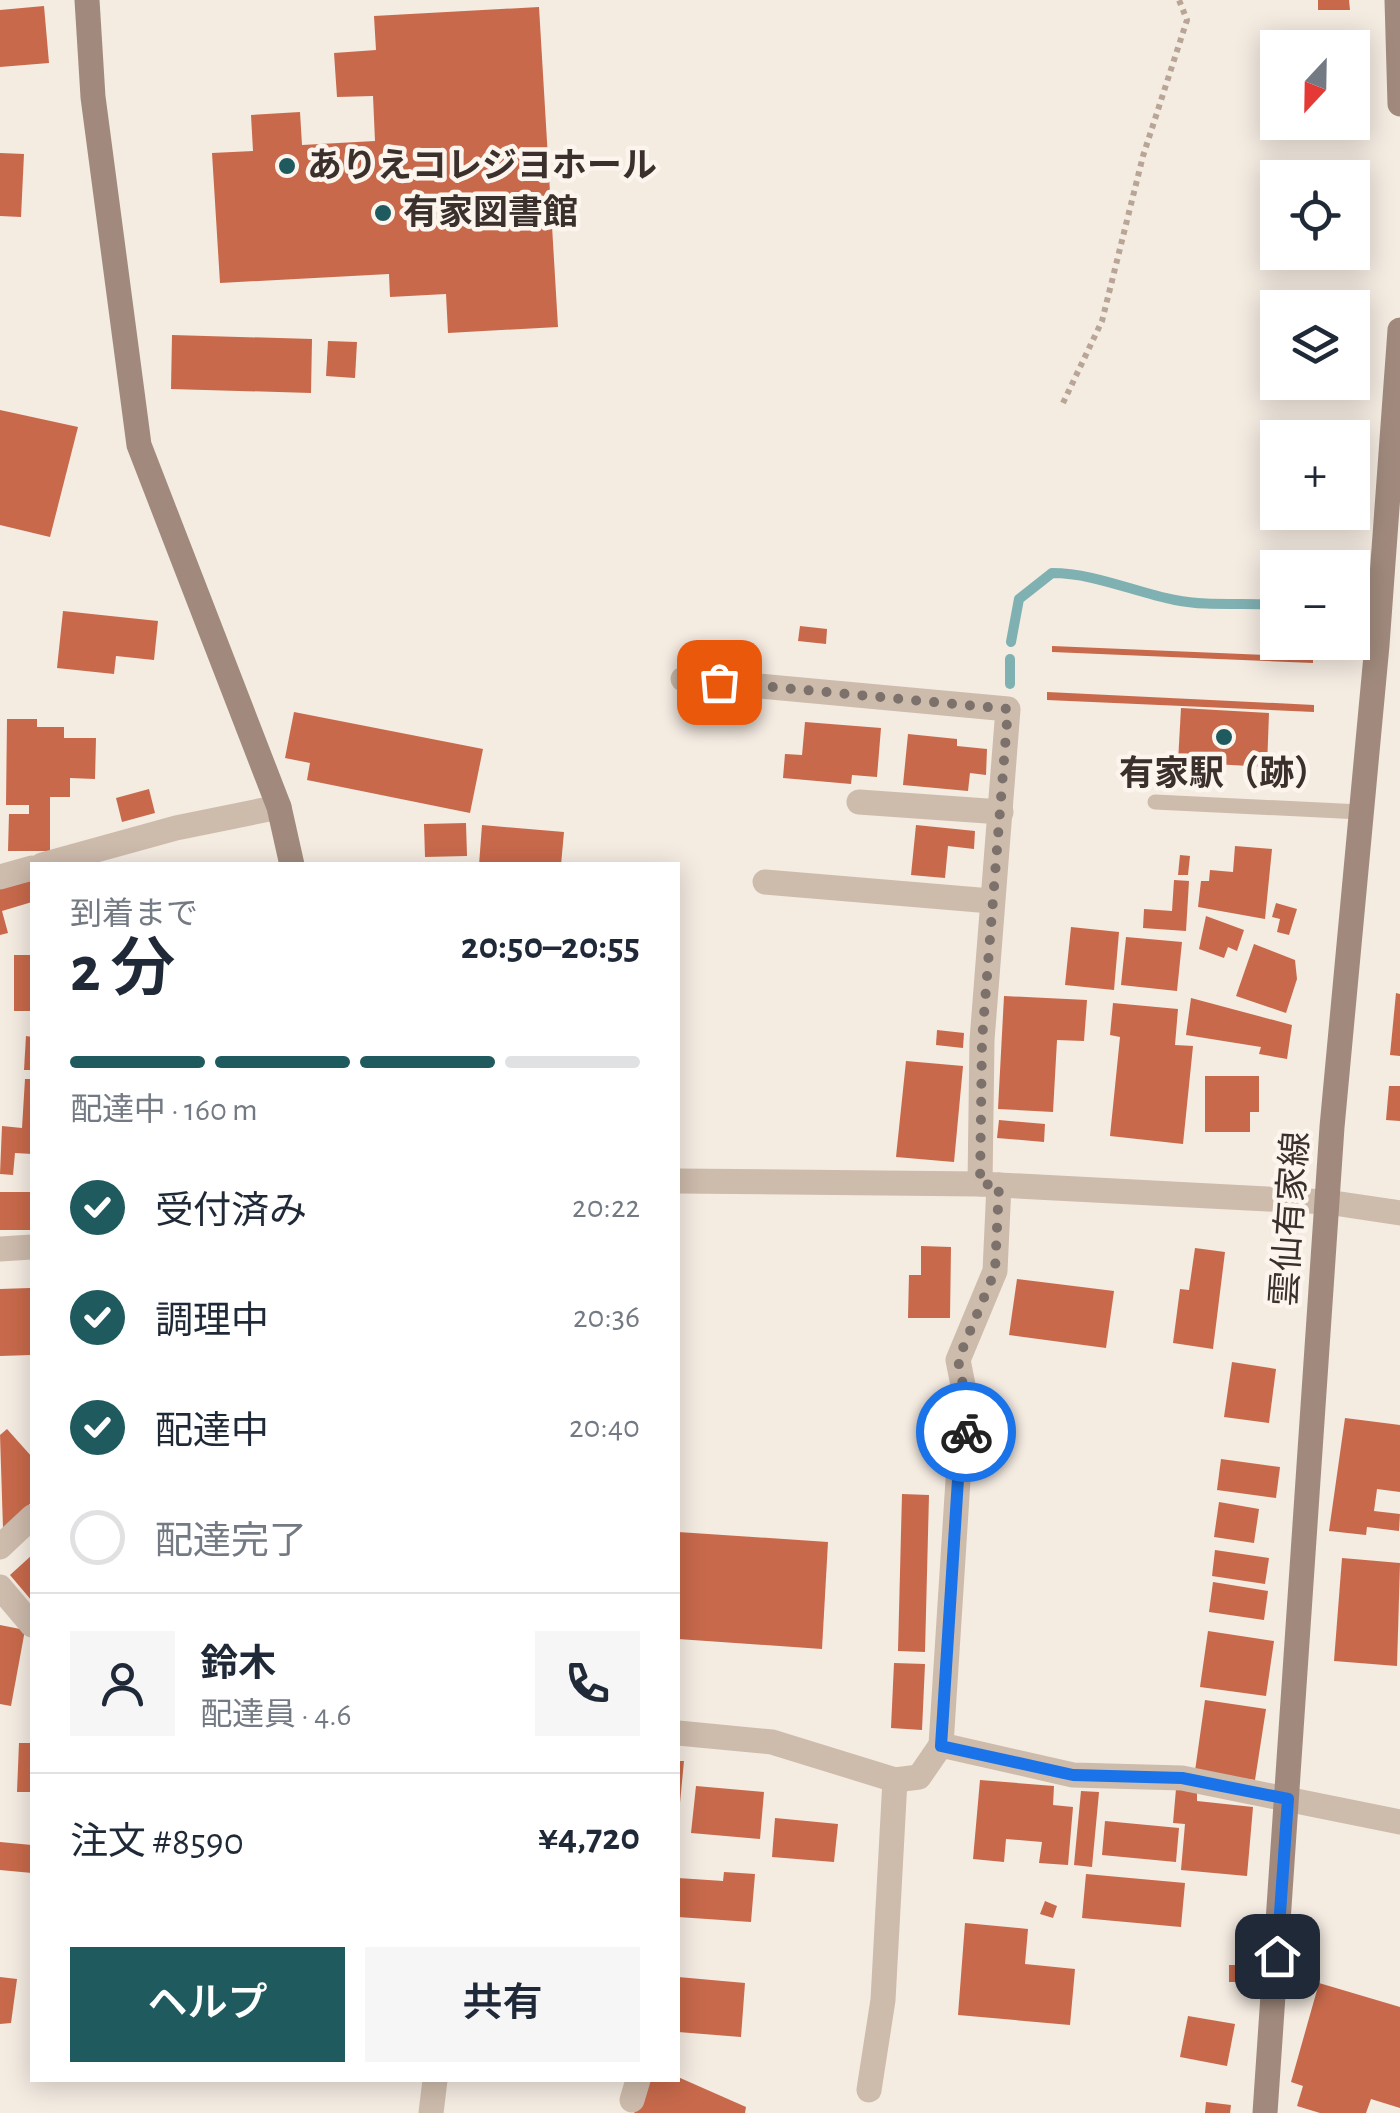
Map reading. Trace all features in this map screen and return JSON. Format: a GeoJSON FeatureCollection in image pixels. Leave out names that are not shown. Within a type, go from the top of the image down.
{"type":"FeatureCollection","features":[{"type":"Feature","properties":{"kind":"main road"},"geometry":{"type":"LineString","coordinates":[[1398,0],[1400,104]]}},
{"type":"Feature","properties":{"kind":"main road"},"geometry":{"type":"LineString","coordinates":[[92,2],[93,97],[139,445],[279,808],[291,862]]}},
{"type":"Feature","properties":{"kind":"main road","name":"雲仙有家線"},"geometry":{"type":"LineString","coordinates":[[1265,2113],[1327,1202],[1398,410],[1400,330]]}},
{"type":"Feature","properties":{"kind":"street"},"geometry":{"type":"LineString","coordinates":[[680,1733],[772,1742],[895,1780],[919,1777],[941,1746],[960,1448],[970,1420],[958,1360],[995,1271],[989,1184],[991,901],[1002,812],[1008,709],[683,679]]}},
{"type":"Feature","properties":{"kind":"street"},"geometry":{"type":"LineString","coordinates":[[859,802],[1002,812]]}},
{"type":"Feature","properties":{"kind":"street"},"geometry":{"type":"LineString","coordinates":[[53,862],[176,828],[279,808]]}},
{"type":"Feature","properties":{"kind":"street"},"geometry":{"type":"LineString","coordinates":[[0,876],[30,868]]}},
{"type":"Feature","properties":{"kind":"street"},"geometry":{"type":"LineString","coordinates":[[766,882],[991,901]]}},
{"type":"Feature","properties":{"kind":"street"},"geometry":{"type":"LineString","coordinates":[[680,1181],[989,1184],[1327,1202],[1400,1213]]}},
{"type":"Feature","properties":{"kind":"street"},"geometry":{"type":"LineString","coordinates":[[0,1249],[30,1247]]}},
{"type":"Feature","properties":{"kind":"street"},"geometry":{"type":"LineString","coordinates":[[0,1547],[30,1519]]}},
{"type":"Feature","properties":{"kind":"street"},"geometry":{"type":"LineString","coordinates":[[0,1588],[30,1623]]}},
{"type":"Feature","properties":{"kind":"street"},"geometry":{"type":"LineString","coordinates":[[941,1746],[1073,1775],[1182,1778],[1400,1822]]}},
{"type":"Feature","properties":{"kind":"street"},"geometry":{"type":"LineString","coordinates":[[869,2090],[882,2000],[895,1780]]}},
{"type":"Feature","properties":{"kind":"street"},"geometry":{"type":"LineString","coordinates":[[431,2113],[434,2082]]}},
{"type":"Feature","properties":{"kind":"lane"},"geometry":{"type":"LineString","coordinates":[[1155,802],[1361,812]]}},
{"type":"Feature","properties":{"kind":"path"},"geometry":{"type":"LineString","coordinates":[[1062,403],[1102,322],[1143,156],[1187,20],[1179,0]]}},
{"type":"Feature","properties":{"kind":"building"},"geometry":{"type":"Polygon","coordinates":[[[1318,0],[1349,0],[1350,10],[1318,10],[1318,0]]]}},
{"type":"Feature","properties":{"kind":"building"},"geometry":{"type":"Polygon","coordinates":[[[44,6],[49,63],[0,67],[0,10],[44,6]]]}},
{"type":"Feature","properties":{"kind":"building","name":"有家図書館"},"geometry":{"type":"Polygon","coordinates":[[[539,7],[558,327],[448,333],[446,294],[390,297],[389,274],[220,283],[212,153],[253,151],[251,115],[300,112],[302,145],[375,141],[373,96],[337,97],[334,53],[376,50],[374,16],[539,7]]]}},
{"type":"Feature","properties":{"kind":"building"},"geometry":{"type":"Polygon","coordinates":[[[0,153],[24,154],[21,217],[0,216],[0,153]]]}},
{"type":"Feature","properties":{"kind":"building"},"geometry":{"type":"Polygon","coordinates":[[[172,335],[312,339],[311,393],[171,389],[172,335]]]}},
{"type":"Feature","properties":{"kind":"building"},"geometry":{"type":"Polygon","coordinates":[[[328,341],[357,342],[355,378],[326,376],[328,341]]]}},
{"type":"Feature","properties":{"kind":"building"},"geometry":{"type":"Polygon","coordinates":[[[0,410],[78,427],[50,537],[0,525],[0,410]]]}},
{"type":"Feature","properties":{"kind":"building"},"geometry":{"type":"Polygon","coordinates":[[[63,611],[158,621],[154,660],[116,656],[114,674],[57,668],[63,611]]]}},
{"type":"Feature","properties":{"kind":"building"},"geometry":{"type":"Polygon","coordinates":[[[800,626],[827,629],[826,644],[798,641],[800,626]]]}},
{"type":"Feature","properties":{"kind":"building"},"geometry":{"type":"Polygon","coordinates":[[[1052,646],[1260,655],[1260,660],[1313,663],[1052,652],[1052,646]]]}},
{"type":"Feature","properties":{"kind":"building"},"geometry":{"type":"Polygon","coordinates":[[[1047,692],[1314,705],[1314,712],[1047,700],[1047,692]]]}},
{"type":"Feature","properties":{"kind":"building","name":"有家駅（跡）"},"geometry":{"type":"Polygon","coordinates":[[[1181,708],[1269,713],[1267,767],[1178,762],[1181,708]]]}},
{"type":"Feature","properties":{"kind":"building"},"geometry":{"type":"Polygon","coordinates":[[[294,712],[483,749],[470,813],[307,780],[310,763],[285,758],[294,712]]]}},
{"type":"Feature","properties":{"kind":"building"},"geometry":{"type":"Polygon","coordinates":[[[7,719],[37,719],[37,727],[64,727],[64,738],[96,738],[95,779],[70,778],[70,797],[50,797],[50,851],[8,851],[9,814],[29,814],[29,805],[6,805],[7,719]]]}},
{"type":"Feature","properties":{"kind":"building"},"geometry":{"type":"Polygon","coordinates":[[[805,722],[881,728],[877,777],[852,775],[851,784],[783,778],[785,754],[802,755],[805,722]]]}},
{"type":"Feature","properties":{"kind":"building"},"geometry":{"type":"Polygon","coordinates":[[[908,734],[957,739],[957,746],[987,749],[986,775],[970,773],[968,791],[903,785],[908,734]]]}},
{"type":"Feature","properties":{"kind":"building"},"geometry":{"type":"Polygon","coordinates":[[[149,789],[155,813],[122,822],[116,798],[149,789]]]}},
{"type":"Feature","properties":{"kind":"building"},"geometry":{"type":"Polygon","coordinates":[[[466,823],[467,856],[425,857],[424,824],[466,823]]]}},
{"type":"Feature","properties":{"kind":"building"},"geometry":{"type":"Polygon","coordinates":[[[482,825],[564,832],[561,862],[479,862],[482,825]]]}},
{"type":"Feature","properties":{"kind":"building"},"geometry":{"type":"Polygon","coordinates":[[[916,825],[975,831],[974,849],[948,846],[945,878],[911,875],[916,825]]]}},
{"type":"Feature","properties":{"kind":"building"},"geometry":{"type":"Polygon","coordinates":[[[1235,846],[1272,849],[1265,919],[1198,907],[1201,881],[1209,881],[1210,870],[1233,872],[1235,846]]]}},
{"type":"Feature","properties":{"kind":"building"},"geometry":{"type":"Polygon","coordinates":[[[1180,855],[1190,856],[1188,875],[1178,875],[1180,855]]]}},
{"type":"Feature","properties":{"kind":"building"},"geometry":{"type":"Polygon","coordinates":[[[30,874],[30,903],[2,911],[8,933],[0,935],[0,883],[30,874]]]}},
{"type":"Feature","properties":{"kind":"building"},"geometry":{"type":"Polygon","coordinates":[[[1174,880],[1189,881],[1186,931],[1143,928],[1144,909],[1172,911],[1174,880]]]}},
{"type":"Feature","properties":{"kind":"building"},"geometry":{"type":"Polygon","coordinates":[[[1276,903],[1297,909],[1289,935],[1277,932],[1280,919],[1272,917],[1276,903]]]}},
{"type":"Feature","properties":{"kind":"building"},"geometry":{"type":"Polygon","coordinates":[[[1206,916],[1244,930],[1237,951],[1228,947],[1224,958],[1199,949],[1206,916]]]}},
{"type":"Feature","properties":{"kind":"building"},"geometry":{"type":"Polygon","coordinates":[[[1071,927],[1119,932],[1114,990],[1065,985],[1071,927]]]}},
{"type":"Feature","properties":{"kind":"building"},"geometry":{"type":"Polygon","coordinates":[[[1126,937],[1182,942],[1177,991],[1121,985],[1126,937]]]}},
{"type":"Feature","properties":{"kind":"building"},"geometry":{"type":"Polygon","coordinates":[[[1254,944],[1295,960],[1297,979],[1286,1013],[1236,996],[1254,944]]]}},
{"type":"Feature","properties":{"kind":"building"},"geometry":{"type":"Polygon","coordinates":[[[14,955],[30,955],[30,1011],[14,1011],[14,955]]]}},
{"type":"Feature","properties":{"kind":"building"},"geometry":{"type":"Polygon","coordinates":[[[1396,993],[1400,994],[1400,1056],[1390,1055],[1396,993]]]}},
{"type":"Feature","properties":{"kind":"building"},"geometry":{"type":"Polygon","coordinates":[[[1004,996],[1087,1000],[1084,1041],[1057,1040],[1053,1112],[998,1109],[1004,996]]]}},
{"type":"Feature","properties":{"kind":"building"},"geometry":{"type":"Polygon","coordinates":[[[1191,998],[1292,1025],[1287,1059],[1259,1054],[1261,1047],[1186,1035],[1191,998]]]}},
{"type":"Feature","properties":{"kind":"building"},"geometry":{"type":"Polygon","coordinates":[[[1113,1003],[1178,1009],[1175,1045],[1193,1046],[1183,1144],[1110,1136],[1120,1037],[1110,1035],[1113,1003]]]}},
{"type":"Feature","properties":{"kind":"building"},"geometry":{"type":"Polygon","coordinates":[[[937,1030],[964,1033],[963,1048],[936,1045],[937,1030]]]}},
{"type":"Feature","properties":{"kind":"building"},"geometry":{"type":"Polygon","coordinates":[[[26,1036],[30,1037],[30,1070],[24,1070],[26,1036]]]}},
{"type":"Feature","properties":{"kind":"building"},"geometry":{"type":"Polygon","coordinates":[[[906,1061],[963,1066],[954,1162],[896,1157],[906,1061]]]}},
{"type":"Feature","properties":{"kind":"building"},"geometry":{"type":"Polygon","coordinates":[[[1205,1076],[1259,1076],[1259,1112],[1250,1112],[1250,1132],[1205,1132],[1205,1076]]]}},
{"type":"Feature","properties":{"kind":"building"},"geometry":{"type":"Polygon","coordinates":[[[25,1079],[30,1079],[30,1154],[15,1153],[13,1175],[0,1174],[2,1126],[22,1128],[25,1079]]]}},
{"type":"Feature","properties":{"kind":"building"},"geometry":{"type":"Polygon","coordinates":[[[1389,1086],[1400,1086],[1400,1121],[1386,1120],[1389,1086]]]}},
{"type":"Feature","properties":{"kind":"building"},"geometry":{"type":"Polygon","coordinates":[[[999,1120],[1045,1124],[1044,1142],[997,1138],[999,1120]]]}},
{"type":"Feature","properties":{"kind":"building"},"geometry":{"type":"Polygon","coordinates":[[[0,1192],[30,1192],[30,1230],[0,1230],[0,1192]]]}},
{"type":"Feature","properties":{"kind":"building"},"geometry":{"type":"Polygon","coordinates":[[[921,1246],[951,1247],[950,1318],[908,1318],[909,1275],[921,1275],[921,1246]]]}},
{"type":"Feature","properties":{"kind":"building"},"geometry":{"type":"Polygon","coordinates":[[[1195,1248],[1225,1252],[1213,1349],[1173,1343],[1180,1289],[1189,1290],[1195,1248]]]}},
{"type":"Feature","properties":{"kind":"building"},"geometry":{"type":"Polygon","coordinates":[[[1017,1279],[1114,1291],[1106,1348],[1009,1335],[1017,1279]]]}},
{"type":"Feature","properties":{"kind":"building"},"geometry":{"type":"Polygon","coordinates":[[[30,1288],[30,1355],[0,1356],[0,1289],[30,1288]]]}},
{"type":"Feature","properties":{"kind":"building"},"geometry":{"type":"Polygon","coordinates":[[[1232,1362],[1276,1369],[1269,1423],[1224,1417],[1232,1362]]]}},
{"type":"Feature","properties":{"kind":"building"},"geometry":{"type":"Polygon","coordinates":[[[1345,1418],[1400,1425],[1400,1492],[1377,1489],[1374,1511],[1400,1514],[1399,1531],[1367,1527],[1366,1535],[1329,1531],[1345,1418]]]}},
{"type":"Feature","properties":{"kind":"building"},"geometry":{"type":"Polygon","coordinates":[[[7,1429],[30,1455],[30,1504],[3,1528],[0,1435],[7,1429]]]}},
{"type":"Feature","properties":{"kind":"building"},"geometry":{"type":"Polygon","coordinates":[[[1221,1459],[1280,1467],[1276,1498],[1217,1490],[1221,1459]]]}},
{"type":"Feature","properties":{"kind":"building"},"geometry":{"type":"Polygon","coordinates":[[[902,1494],[929,1495],[925,1652],[898,1651],[902,1494]]]}},
{"type":"Feature","properties":{"kind":"building"},"geometry":{"type":"Polygon","coordinates":[[[1219,1502],[1259,1509],[1254,1543],[1214,1537],[1219,1502]]]}},
{"type":"Feature","properties":{"kind":"building"},"geometry":{"type":"Polygon","coordinates":[[[680,1532],[828,1542],[822,1649],[680,1639],[680,1532]]]}},
{"type":"Feature","properties":{"kind":"building"},"geometry":{"type":"Polygon","coordinates":[[[1215,1550],[1269,1558],[1265,1584],[1212,1576],[1215,1550]]]}},
{"type":"Feature","properties":{"kind":"building"},"geometry":{"type":"Polygon","coordinates":[[[30,1557],[30,1599],[10,1575],[30,1557]]]}},
{"type":"Feature","properties":{"kind":"building"},"geometry":{"type":"Polygon","coordinates":[[[1342,1558],[1400,1563],[1397,1666],[1334,1661],[1342,1558]]]}},
{"type":"Feature","properties":{"kind":"building"},"geometry":{"type":"Polygon","coordinates":[[[1213,1582],[1268,1591],[1264,1620],[1209,1612],[1213,1582]]]}},
{"type":"Feature","properties":{"kind":"building"},"geometry":{"type":"Polygon","coordinates":[[[0,1625],[25,1630],[11,1706],[0,1704],[0,1625]]]}},
{"type":"Feature","properties":{"kind":"building"},"geometry":{"type":"Polygon","coordinates":[[[1208,1631],[1274,1641],[1266,1696],[1200,1687],[1208,1631]]]}},
{"type":"Feature","properties":{"kind":"building"},"geometry":{"type":"Polygon","coordinates":[[[894,1663],[925,1664],[922,1730],[891,1728],[894,1663]]]}},
{"type":"Feature","properties":{"kind":"building"},"geometry":{"type":"Polygon","coordinates":[[[1205,1700],[1266,1709],[1255,1780],[1195,1771],[1205,1700]]]}},
{"type":"Feature","properties":{"kind":"building"},"geometry":{"type":"Polygon","coordinates":[[[19,1743],[30,1743],[30,1792],[17,1792],[19,1743]]]}},
{"type":"Feature","properties":{"kind":"building"},"geometry":{"type":"Polygon","coordinates":[[[680,1761],[684,1761],[680,1803],[680,1761]]]}},
{"type":"Feature","properties":{"kind":"building"},"geometry":{"type":"Polygon","coordinates":[[[980,1780],[1054,1786],[1053,1805],[1073,1807],[1068,1865],[1039,1863],[1042,1842],[1006,1839],[1004,1862],[973,1859],[980,1780]]]}},
{"type":"Feature","properties":{"kind":"building"},"geometry":{"type":"Polygon","coordinates":[[[696,1786],[764,1792],[760,1839],[691,1833],[696,1786]]]}},
{"type":"Feature","properties":{"kind":"building"},"geometry":{"type":"Polygon","coordinates":[[[1176,1789],[1197,1791],[1197,1801],[1253,1807],[1247,1876],[1181,1870],[1185,1824],[1173,1823],[1176,1789]]]}},
{"type":"Feature","properties":{"kind":"building"},"geometry":{"type":"Polygon","coordinates":[[[1081,1791],[1099,1792],[1092,1867],[1074,1865],[1081,1791]]]}},
{"type":"Feature","properties":{"kind":"building"},"geometry":{"type":"Polygon","coordinates":[[[775,1818],[838,1824],[834,1862],[772,1857],[775,1818]]]}},
{"type":"Feature","properties":{"kind":"building"},"geometry":{"type":"Polygon","coordinates":[[[1105,1821],[1179,1828],[1176,1862],[1102,1855],[1105,1821]]]}},
{"type":"Feature","properties":{"kind":"building"},"geometry":{"type":"Polygon","coordinates":[[[0,1842],[30,1845],[30,1873],[0,1870],[0,1842]]]}},
{"type":"Feature","properties":{"kind":"building"},"geometry":{"type":"Polygon","coordinates":[[[724,1872],[755,1874],[751,1922],[680,1917],[680,1878],[723,1881],[724,1872]]]}},
{"type":"Feature","properties":{"kind":"building"},"geometry":{"type":"Polygon","coordinates":[[[1086,1874],[1185,1883],[1181,1927],[1082,1918],[1086,1874]]]}},
{"type":"Feature","properties":{"kind":"building"},"geometry":{"type":"Polygon","coordinates":[[[1045,1901],[1057,1906],[1053,1918],[1040,1914],[1045,1901]]]}},
{"type":"Feature","properties":{"kind":"building"},"geometry":{"type":"Polygon","coordinates":[[[965,1923],[1028,1929],[1025,1964],[1075,1969],[1070,2025],[958,2015],[965,1923]]]}},
{"type":"Feature","properties":{"kind":"building"},"geometry":{"type":"Polygon","coordinates":[[[1229,1965],[1241,1965],[1240,1982],[1229,1982],[1229,1965]]]}},
{"type":"Feature","properties":{"kind":"building"},"geometry":{"type":"Polygon","coordinates":[[[0,1977],[17,1979],[11,2023],[0,2024],[0,1977]]]}},
{"type":"Feature","properties":{"kind":"building"},"geometry":{"type":"Polygon","coordinates":[[[680,1977],[745,1983],[741,2037],[680,2032],[680,1977]]]}},
{"type":"Feature","properties":{"kind":"building"},"geometry":{"type":"Polygon","coordinates":[[[1319,1983],[1400,2007],[1400,2108],[1371,2099],[1366,2113],[1320,2113],[1297,2106],[1303,2086],[1291,2082],[1319,1983]]]}},
{"type":"Feature","properties":{"kind":"building"},"geometry":{"type":"Polygon","coordinates":[[[1188,2016],[1235,2024],[1227,2066],[1180,2057],[1188,2016]]]}},
{"type":"Feature","properties":{"kind":"building"},"geometry":{"type":"Polygon","coordinates":[[[680,2078],[746,2107],[745,2113],[634,2113],[648,2082],[680,2082],[680,2078]]]}},
{"type":"Feature","properties":{"kind":"building"},"geometry":{"type":"Polygon","coordinates":[[[1206,2102],[1231,2105],[1230,2113],[1205,2113],[1206,2102]]]}},
{"type":"Feature","properties":{"kind":"waterway"},"geometry":{"type":"LineString","coordinates":[[1011,642],[1019,599],[1052,573],[1083,576],[1188,602],[1260,605]]}},
{"type":"Feature","properties":{"kind":"waterway"},"geometry":{"type":"LineString","coordinates":[[1010,659],[1010,684]]}},
{"type":"Feature","properties":{"kind":"way so far"},"geometry":{"type":"LineString","coordinates":[[719,682],[1008,709],[982,1040],[980,1184],[999,1185],[995,1271],[958,1360],[970,1420],[966,1432]]}},
{"type":"Feature","properties":{"kind":"place","name":"ありえコレジヨホール"},"geometry":{"type":"Point","coordinates":[287,166]}},
{"type":"Feature","properties":{"kind":"place","name":"有家図書館"},"geometry":{"type":"Point","coordinates":[383,213]}},
{"type":"Feature","properties":{"kind":"place","name":"有家駅（跡）"},"geometry":{"type":"Point","coordinates":[1224,737]}},
{"type":"Feature","properties":{"kind":"route"},"geometry":{"type":"LineString","coordinates":[[966,1432],[960,1448],[941,1746],[1073,1775],[1182,1778],[1288,1799],[1277,1956]]}}]}
